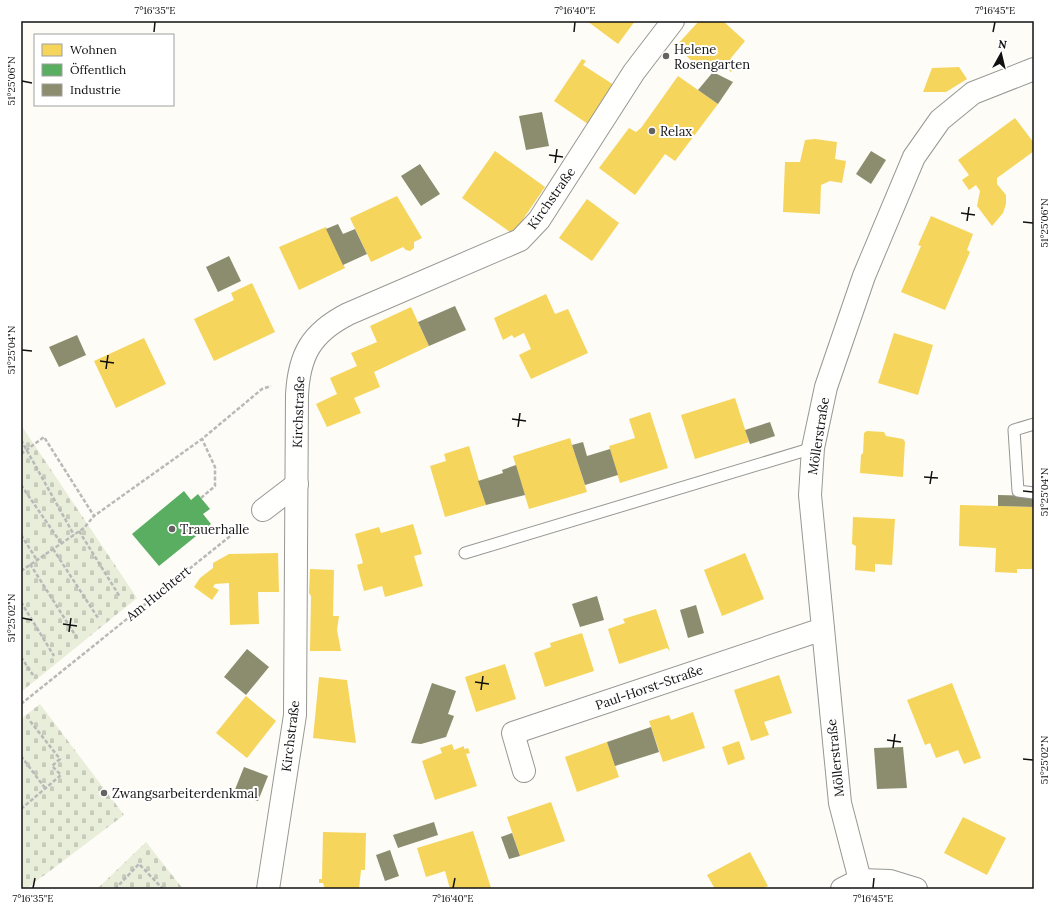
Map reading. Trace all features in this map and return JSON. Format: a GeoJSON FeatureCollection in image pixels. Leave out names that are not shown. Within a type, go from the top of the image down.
{"type":"FeatureCollection","features":[{"type":"Feature","properties":{"kind":"street","name":"Kirchstraße"},"geometry":{"type":"LineString","coordinates":[[268,889],[295,715],[298,376],[305,351],[317,336],[332,322],[396,292],[494,253],[520,240],[539,220],[634,72],[673,21]]}},
{"type":"Feature","properties":{"kind":"street","name":"Möllerstraße"},"geometry":{"type":"LineString","coordinates":[[851,885],[840,803],[810,495],[813,448],[826,387],[864,276],[914,158],[940,120],[973,93],[1030,67]]}},
{"type":"Feature","properties":{"kind":"street"},"geometry":{"type":"LineString","coordinates":[[263,510],[297,484]]}},
{"type":"Feature","properties":{"kind":"street","name":"Paul-Horst-Straße"},"geometry":{"type":"LineString","coordinates":[[524,771],[513,733],[823,629]]}},
{"type":"Feature","properties":{"kind":"street"},"geometry":{"type":"LineString","coordinates":[[851,885],[890,881],[916,889]]}},
{"type":"Feature","properties":{"kind":"lane"},"geometry":{"type":"LineString","coordinates":[[1034,424],[1014,430],[1018,491],[1034,493]]}},
{"type":"Feature","properties":{"kind":"lane"},"geometry":{"type":"LineString","coordinates":[[465,553],[813,448]]}},
{"type":"Feature","properties":{"kind":"path"},"geometry":{"type":"LineString","coordinates":[[21,571],[74,535],[94,516],[202,439],[262,389],[298,376]]}},
{"type":"Feature","properties":{"kind":"path"},"geometry":{"type":"LineString","coordinates":[[21,454],[44,437],[94,516]]}},
{"type":"Feature","properties":{"kind":"path"},"geometry":{"type":"LineString","coordinates":[[201,498],[214,486],[215,467],[202,439]]}},
{"type":"Feature","properties":{"kind":"path"},"geometry":{"type":"LineString","coordinates":[[21,440],[74,535]]}},
{"type":"Feature","properties":{"kind":"path"},"geometry":{"type":"LineString","coordinates":[[21,485],[61,543]]}},
{"type":"Feature","properties":{"kind":"path","name":"Am Huchtert"},"geometry":{"type":"LineString","coordinates":[[21,704],[263,510]]}},
{"type":"Feature","properties":{"kind":"path"},"geometry":{"type":"LineString","coordinates":[[79,531],[120,597]]}},
{"type":"Feature","properties":{"kind":"path"},"geometry":{"type":"LineString","coordinates":[[21,536],[37,560]]}},
{"type":"Feature","properties":{"kind":"path"},"geometry":{"type":"LineString","coordinates":[[53,549],[98,618]]}},
{"type":"Feature","properties":{"kind":"path"},"geometry":{"type":"LineString","coordinates":[[30,564],[77,638]]}},
{"type":"Feature","properties":{"kind":"path"},"geometry":{"type":"LineString","coordinates":[[21,602],[54,656]]}},
{"type":"Feature","properties":{"kind":"path"},"geometry":{"type":"LineString","coordinates":[[21,657],[33,675]]}},
{"type":"Feature","properties":{"kind":"path"},"geometry":{"type":"LineString","coordinates":[[21,809],[61,775],[52,766],[60,759],[30,720]]}},
{"type":"Feature","properties":{"kind":"path"},"geometry":{"type":"LineString","coordinates":[[21,756],[45,788]]}},
{"type":"Feature","properties":{"kind":"path"},"geometry":{"type":"LineString","coordinates":[[115,889],[139,864],[163,889]]}},
{"type":"Feature","properties":{"kind":"green space"},"geometry":{"type":"Polygon","coordinates":[[[21,425],[137,598],[21,692],[21,425]]]}},
{"type":"Feature","properties":{"kind":"green space"},"geometry":{"type":"Polygon","coordinates":[[[40,704],[124,815],[26,889],[21,889],[21,719],[40,704]]]}},
{"type":"Feature","properties":{"kind":"green space"},"geometry":{"type":"Polygon","coordinates":[[[146,842],[183,889],[97,889],[146,842]]]}},
{"type":"Feature","properties":{"kind":"building: Wohnen"},"geometry":{"type":"Polygon","coordinates":[[[587,21],[635,21],[618,44],[587,21]]]}},
{"type":"Feature","properties":{"kind":"building: Wohnen"},"geometry":{"type":"Polygon","coordinates":[[[699,21],[723,21],[745,41],[731,58],[737,64],[731,72],[724,66],[718,73],[695,64],[676,46],[699,21]]]}},
{"type":"Feature","properties":{"kind":"building: Wohnen"},"geometry":{"type":"Polygon","coordinates":[[[582,59],[586,61],[583,65],[614,85],[588,124],[554,101],[582,59]]]}},
{"type":"Feature","properties":{"kind":"building: Wohnen"},"geometry":{"type":"Polygon","coordinates":[[[959,67],[967,79],[946,92],[923,92],[932,68],[959,67]]]}},
{"type":"Feature","properties":{"kind":"building: Wohnen"},"geometry":{"type":"Polygon","coordinates":[[[678,76],[718,104],[675,161],[665,154],[635,195],[599,168],[629,128],[636,132],[641,128],[678,76]]]}},
{"type":"Feature","properties":{"kind":"building: Wohnen"},"geometry":{"type":"Polygon","coordinates":[[[1015,118],[1034,143],[1034,151],[997,178],[997,184],[1006,195],[1006,204],[1003,213],[992,226],[977,206],[980,191],[976,185],[969,190],[962,180],[969,175],[958,160],[1015,118]]]}},
{"type":"Feature","properties":{"kind":"building: Wohnen"},"geometry":{"type":"Polygon","coordinates":[[[815,139],[837,142],[835,159],[846,161],[842,183],[830,181],[821,185],[820,214],[783,212],[785,162],[800,162],[805,140],[815,139]]]}},
{"type":"Feature","properties":{"kind":"building: Wohnen"},"geometry":{"type":"Polygon","coordinates":[[[495,151],[545,187],[513,234],[462,198],[495,151]]]}},
{"type":"Feature","properties":{"kind":"building: Wohnen"},"geometry":{"type":"Polygon","coordinates":[[[397,196],[422,238],[414,242],[414,248],[410,251],[403,247],[371,262],[350,218],[397,196]]]}},
{"type":"Feature","properties":{"kind":"building: Wohnen"},"geometry":{"type":"Polygon","coordinates":[[[587,199],[619,223],[592,261],[559,238],[587,199]]]}},
{"type":"Feature","properties":{"kind":"building: Wohnen"},"geometry":{"type":"Polygon","coordinates":[[[931,216],[973,234],[967,250],[970,252],[945,310],[901,292],[921,246],[918,245],[931,216]]]}},
{"type":"Feature","properties":{"kind":"building: Wohnen"},"geometry":{"type":"Polygon","coordinates":[[[326,227],[345,268],[299,290],[279,247],[326,227]]]}},
{"type":"Feature","properties":{"kind":"building: Wohnen"},"geometry":{"type":"Polygon","coordinates":[[[252,283],[275,332],[214,361],[194,319],[234,300],[231,293],[252,283]]]}},
{"type":"Feature","properties":{"kind":"building: Wohnen"},"geometry":{"type":"Polygon","coordinates":[[[546,294],[555,314],[568,309],[588,353],[531,379],[519,355],[531,349],[524,333],[514,338],[512,335],[503,340],[494,318],[546,294]]]}},
{"type":"Feature","properties":{"kind":"building: Wohnen"},"geometry":{"type":"Polygon","coordinates":[[[411,307],[429,346],[374,372],[380,387],[354,398],[361,413],[327,427],[316,404],[337,394],[330,378],[357,366],[351,353],[377,342],[370,326],[411,307]]]}},
{"type":"Feature","properties":{"kind":"building: Wohnen"},"geometry":{"type":"Polygon","coordinates":[[[894,333],[933,345],[918,395],[878,383],[894,333]]]}},
{"type":"Feature","properties":{"kind":"building: Wohnen"},"geometry":{"type":"Polygon","coordinates":[[[144,338],[166,384],[116,408],[94,361],[144,338]]]}},
{"type":"Feature","properties":{"kind":"building: Wohnen"},"geometry":{"type":"Polygon","coordinates":[[[735,398],[749,442],[695,459],[681,415],[735,398]]]}},
{"type":"Feature","properties":{"kind":"building: Wohnen"},"geometry":{"type":"Polygon","coordinates":[[[650,412],[668,468],[620,483],[609,446],[635,438],[629,419],[650,412]]]}},
{"type":"Feature","properties":{"kind":"building: Wohnen"},"geometry":{"type":"Polygon","coordinates":[[[867,431],[884,432],[886,436],[903,439],[905,442],[903,477],[860,473],[864,433],[867,431]]]}},
{"type":"Feature","properties":{"kind":"building: Wohnen"},"geometry":{"type":"Polygon","coordinates":[[[570,438],[587,492],[529,509],[513,456],[570,438]]]}},
{"type":"Feature","properties":{"kind":"building: Wohnen"},"geometry":{"type":"Polygon","coordinates":[[[469,446],[486,505],[445,517],[430,466],[446,461],[444,454],[469,446]]]}},
{"type":"Feature","properties":{"kind":"building: Wohnen"},"geometry":{"type":"Polygon","coordinates":[[[960,505],[1034,507],[1034,569],[1017,569],[1017,573],[995,572],[996,548],[959,546],[960,505]]]}},
{"type":"Feature","properties":{"kind":"building: Wohnen"},"geometry":{"type":"Polygon","coordinates":[[[853,517],[895,519],[892,565],[875,564],[875,572],[855,570],[856,546],[852,544],[853,517]]]}},
{"type":"Feature","properties":{"kind":"building: Wohnen"},"geometry":{"type":"Polygon","coordinates":[[[413,524],[422,554],[414,556],[423,586],[385,597],[382,586],[364,591],[357,565],[363,563],[355,534],[379,527],[381,533],[413,524]]]}},
{"type":"Feature","properties":{"kind":"building: Wohnen"},"geometry":{"type":"Polygon","coordinates":[[[278,553],[279,592],[258,592],[259,624],[230,625],[229,583],[215,584],[213,587],[219,590],[212,600],[194,587],[200,578],[213,568],[213,563],[229,554],[278,553]]]}},
{"type":"Feature","properties":{"kind":"building: Wohnen"},"geometry":{"type":"Polygon","coordinates":[[[745,553],[764,599],[722,616],[704,570],[745,553]]]}},
{"type":"Feature","properties":{"kind":"building: Wohnen"},"geometry":{"type":"Polygon","coordinates":[[[310,569],[334,570],[333,616],[339,616],[337,630],[341,651],[310,651],[310,569]]]}},
{"type":"Feature","properties":{"kind":"building: Wohnen"},"geometry":{"type":"Polygon","coordinates":[[[656,609],[670,651],[667,648],[619,664],[608,629],[625,623],[623,619],[656,609]]]}},
{"type":"Feature","properties":{"kind":"building: Wohnen"},"geometry":{"type":"Polygon","coordinates":[[[582,633],[594,671],[545,687],[534,653],[551,647],[550,643],[582,633]]]}},
{"type":"Feature","properties":{"kind":"building: Wohnen"},"geometry":{"type":"Polygon","coordinates":[[[505,664],[516,699],[476,712],[465,677],[505,664]]]}},
{"type":"Feature","properties":{"kind":"building: Wohnen"},"geometry":{"type":"Polygon","coordinates":[[[779,675],[792,713],[764,722],[769,735],[751,741],[734,690],[779,675]]]}},
{"type":"Feature","properties":{"kind":"building: Wohnen"},"geometry":{"type":"Polygon","coordinates":[[[319,677],[347,680],[356,743],[313,738],[319,677]]]}},
{"type":"Feature","properties":{"kind":"building: Wohnen"},"geometry":{"type":"Polygon","coordinates":[[[952,683],[981,758],[964,764],[958,750],[936,758],[930,743],[925,745],[907,700],[952,683]]]}},
{"type":"Feature","properties":{"kind":"building: Wohnen"},"geometry":{"type":"Polygon","coordinates":[[[246,696],[276,721],[247,758],[216,733],[246,696]]]}},
{"type":"Feature","properties":{"kind":"building: Wohnen"},"geometry":{"type":"Polygon","coordinates":[[[693,712],[705,748],[663,762],[649,721],[669,715],[671,720],[693,712]]]}},
{"type":"Feature","properties":{"kind":"building: Wohnen"},"geometry":{"type":"Polygon","coordinates":[[[739,741],[745,759],[728,765],[722,747],[739,741]]]}},
{"type":"Feature","properties":{"kind":"building: Wohnen"},"geometry":{"type":"Polygon","coordinates":[[[607,742],[619,777],[577,792],[565,757],[607,742]]]}},
{"type":"Feature","properties":{"kind":"building: Wohnen"},"geometry":{"type":"Polygon","coordinates":[[[452,744],[454,750],[464,746],[464,749],[468,748],[470,753],[466,754],[477,786],[435,800],[422,761],[442,753],[440,748],[452,744]]]}},
{"type":"Feature","properties":{"kind":"building: Wohnen"},"geometry":{"type":"Polygon","coordinates":[[[551,802],[565,841],[520,856],[507,817],[551,802]]]}},
{"type":"Feature","properties":{"kind":"building: Wohnen"},"geometry":{"type":"Polygon","coordinates":[[[963,817],[1006,838],[987,875],[944,853],[963,817]]]}},
{"type":"Feature","properties":{"kind":"building: Wohnen"},"geometry":{"type":"Polygon","coordinates":[[[473,831],[491,888],[450,889],[445,871],[426,877],[417,848],[473,831]]]}},
{"type":"Feature","properties":{"kind":"building: Wohnen"},"geometry":{"type":"Polygon","coordinates":[[[323,832],[366,833],[365,870],[361,870],[359,889],[325,889],[323,883],[319,883],[319,879],[322,879],[323,832]]]}},
{"type":"Feature","properties":{"kind":"building: Wohnen"},"geometry":{"type":"Polygon","coordinates":[[[750,852],[768,886],[762,889],[715,889],[707,875],[750,852]]]}},
{"type":"Feature","properties":{"kind":"building: Öffentlich","name":"Trauerhalle"},"geometry":{"type":"Polygon","coordinates":[[[184,491],[191,500],[198,494],[210,509],[203,514],[211,524],[159,566],[132,534],[184,491]]]}},
{"type":"Feature","properties":{"kind":"building: Industrie"},"geometry":{"type":"Polygon","coordinates":[[[713,72],[733,82],[718,104],[698,90],[713,72]]]}},
{"type":"Feature","properties":{"kind":"building: Industrie"},"geometry":{"type":"Polygon","coordinates":[[[542,112],[549,146],[526,150],[519,116],[542,112]]]}},
{"type":"Feature","properties":{"kind":"building: Industrie"},"geometry":{"type":"Polygon","coordinates":[[[871,151],[886,160],[871,184],[856,174],[871,151]]]}},
{"type":"Feature","properties":{"kind":"building: Industrie"},"geometry":{"type":"Polygon","coordinates":[[[420,164],[440,194],[421,206],[401,176],[420,164]]]}},
{"type":"Feature","properties":{"kind":"building: Industrie"},"geometry":{"type":"Polygon","coordinates":[[[338,224],[343,234],[355,229],[367,254],[343,265],[326,229],[338,224]]]}},
{"type":"Feature","properties":{"kind":"building: Industrie"},"geometry":{"type":"Polygon","coordinates":[[[229,256],[241,281],[218,292],[206,267],[229,256]]]}},
{"type":"Feature","properties":{"kind":"building: Industrie"},"geometry":{"type":"Polygon","coordinates":[[[455,306],[466,330],[429,346],[418,322],[455,306]]]}},
{"type":"Feature","properties":{"kind":"building: Industrie"},"geometry":{"type":"Polygon","coordinates":[[[77,335],[86,355],[59,367],[49,347],[77,335]]]}},
{"type":"Feature","properties":{"kind":"building: Industrie"},"geometry":{"type":"Polygon","coordinates":[[[770,422],[775,436],[750,444],[745,430],[770,422]]]}},
{"type":"Feature","properties":{"kind":"building: Industrie"},"geometry":{"type":"Polygon","coordinates":[[[583,442],[587,456],[610,449],[618,475],[585,485],[572,445],[583,442]]]}},
{"type":"Feature","properties":{"kind":"building: Industrie"},"geometry":{"type":"Polygon","coordinates":[[[516,465],[525,495],[486,505],[478,481],[503,473],[502,470],[516,465]]]}},
{"type":"Feature","properties":{"kind":"building: Industrie"},"geometry":{"type":"Polygon","coordinates":[[[998,495],[1034,496],[1034,507],[998,506],[998,495]]]}},
{"type":"Feature","properties":{"kind":"building: Industrie"},"geometry":{"type":"Polygon","coordinates":[[[597,596],[604,620],[580,627],[572,604],[597,596]]]}},
{"type":"Feature","properties":{"kind":"building: Industrie"},"geometry":{"type":"Polygon","coordinates":[[[696,605],[704,633],[688,638],[680,610],[696,605]]]}},
{"type":"Feature","properties":{"kind":"building: Industrie"},"geometry":{"type":"Polygon","coordinates":[[[247,649],[269,667],[246,695],[224,677],[247,649]]]}},
{"type":"Feature","properties":{"kind":"building: Industrie"},"geometry":{"type":"Polygon","coordinates":[[[432,683],[456,691],[448,714],[454,716],[446,737],[421,744],[411,743],[432,683]]]}},
{"type":"Feature","properties":{"kind":"building: Industrie"},"geometry":{"type":"Polygon","coordinates":[[[651,727],[659,752],[615,766],[607,742],[651,727]]]}},
{"type":"Feature","properties":{"kind":"building: Industrie"},"geometry":{"type":"Polygon","coordinates":[[[903,747],[907,788],[877,789],[874,748],[903,747]]]}},
{"type":"Feature","properties":{"kind":"building: Industrie"},"geometry":{"type":"Polygon","coordinates":[[[244,767],[268,776],[258,801],[234,792],[244,767]]]}},
{"type":"Feature","properties":{"kind":"building: Industrie"},"geometry":{"type":"Polygon","coordinates":[[[434,822],[438,835],[398,848],[393,835],[434,822]]]}},
{"type":"Feature","properties":{"kind":"building: Industrie"},"geometry":{"type":"Polygon","coordinates":[[[512,833],[520,856],[509,859],[501,837],[512,833]]]}},
{"type":"Feature","properties":{"kind":"building: Industrie"},"geometry":{"type":"Polygon","coordinates":[[[390,850],[399,876],[385,881],[376,855],[390,850]]]}},
{"type":"Feature","properties":{"kind":"place","name":"Helene Rosengarten"},"geometry":{"type":"Point","coordinates":[666,56]}},
{"type":"Feature","properties":{"kind":"place","name":"Relax"},"geometry":{"type":"Point","coordinates":[652,131]}},
{"type":"Feature","properties":{"kind":"place","name":"Trauerhalle"},"geometry":{"type":"Point","coordinates":[172,529]}},
{"type":"Feature","properties":{"kind":"place","name":"Zwangsarbeiterdenkmal"},"geometry":{"type":"Point","coordinates":[104,793]}}]}
